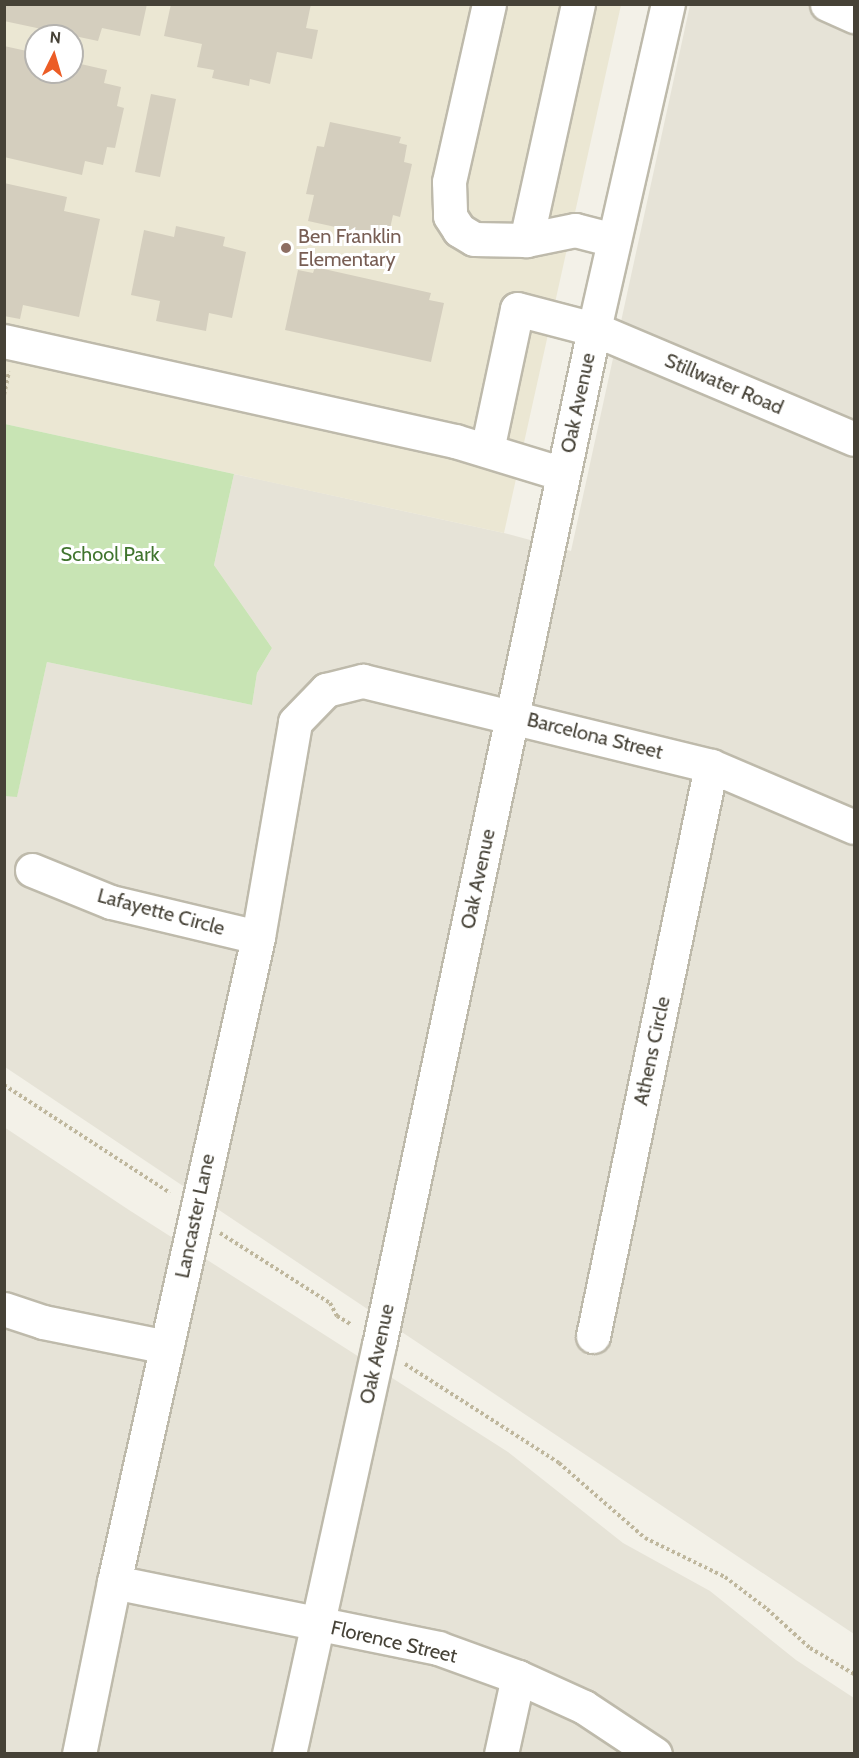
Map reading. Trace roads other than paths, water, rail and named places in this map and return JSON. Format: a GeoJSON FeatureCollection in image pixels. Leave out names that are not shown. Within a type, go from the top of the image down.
{"type":"FeatureCollection","features":[{"type":"Feature","properties":{"kind":"street"},"geometry":{"type":"LineString","coordinates":[[489,4],[449,182],[450,216],[459,230],[474,239],[526,240],[574,231],[614,240]]}},
{"type":"Feature","properties":{"kind":"street"},"geometry":{"type":"LineString","coordinates":[[526,240],[578,4]]}},
{"type":"Feature","properties":{"kind":"street","name":"Oak Avenue"},"geometry":{"type":"LineString","coordinates":[[289,1754],[319,1624],[594,329],[668,4]]}},
{"type":"Feature","properties":{"kind":"street"},"geometry":{"type":"LineString","coordinates":[[827,4],[855,16]]}},
{"type":"Feature","properties":{"kind":"street","name":"Stillwater Road"},"geometry":{"type":"LineString","coordinates":[[487,450],[517,309],[594,329],[855,438]]}},
{"type":"Feature","properties":{"kind":"street"},"geometry":{"type":"LineString","coordinates":[[4,341],[267,397],[455,441],[563,474]]}},
{"type":"Feature","properties":{"kind":"street","name":"Barcelona Street"},"geometry":{"type":"LineString","coordinates":[[326,690],[363,681],[711,766],[855,827]]}},
{"type":"Feature","properties":{"kind":"street","name":"Lancaster Lane"},"geometry":{"type":"LineString","coordinates":[[79,1754],[114,1582],[258,937],[294,722],[326,690]]}},
{"type":"Feature","properties":{"kind":"street","name":"Athens Circle"},"geometry":{"type":"LineString","coordinates":[[593,1336],[711,766]]}},
{"type":"Feature","properties":{"kind":"street","name":"Lafayette Circle"},"geometry":{"type":"LineString","coordinates":[[32,870],[111,902],[258,937]]}},
{"type":"Feature","properties":{"kind":"street"},"geometry":{"type":"LineString","coordinates":[[4,1309],[54,1325],[167,1347]]}},
{"type":"Feature","properties":{"kind":"street","name":"Florence Street"},"geometry":{"type":"LineString","coordinates":[[114,1582],[438,1648],[518,1677],[585,1707],[655,1754]]}},
{"type":"Feature","properties":{"kind":"street"},"geometry":{"type":"LineString","coordinates":[[501,1754],[518,1677]]}},
{"type":"Feature","properties":{"kind":"place","name":"Ben Franklin Elementary"},"geometry":{"type":"Point","coordinates":[286,248]}},
{"type":"Feature","properties":{"kind":"park label","name":"School Park"},"geometry":{"type":"Point","coordinates":[110,554]}}]}
